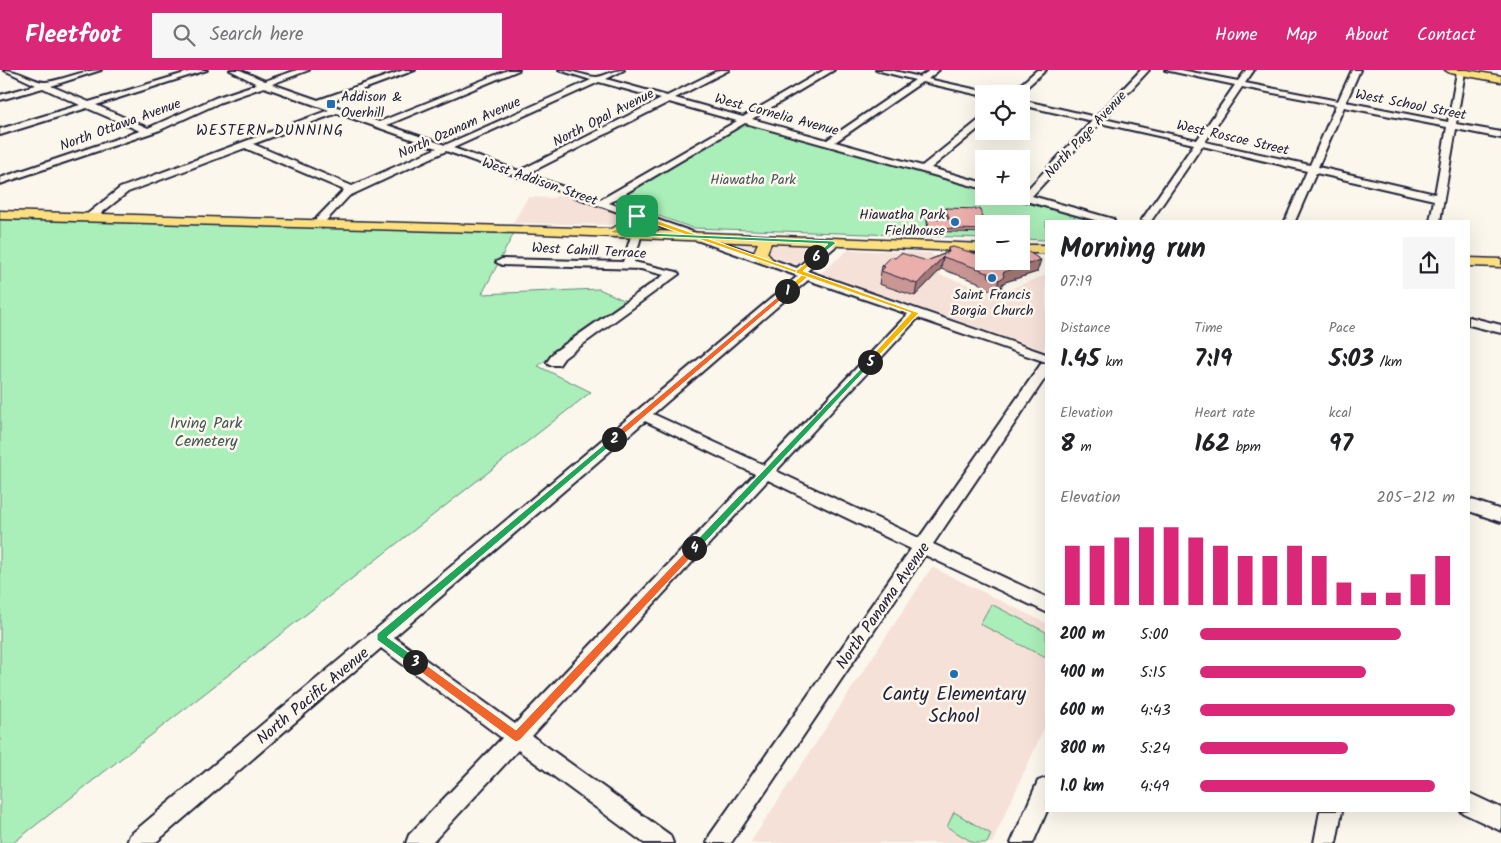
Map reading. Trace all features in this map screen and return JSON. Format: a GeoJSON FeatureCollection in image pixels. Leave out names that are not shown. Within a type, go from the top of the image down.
{"type":"FeatureCollection","features":[{"type":"Feature","properties":{"kind":"main road"},"geometry":{"type":"LineString","coordinates":[[1450,70],[1501,79]]}},
{"type":"Feature","properties":{"kind":"main road"},"geometry":{"type":"LineString","coordinates":[[0,215],[613,232],[975,248]]}},
{"type":"Feature","properties":{"kind":"main road"},"geometry":{"type":"LineString","coordinates":[[613,232],[631,225],[637,216]]}},
{"type":"Feature","properties":{"kind":"main road"},"geometry":{"type":"LineString","coordinates":[[766,239],[760,254],[767,261]]}},
{"type":"Feature","properties":{"kind":"main road"},"geometry":{"type":"LineString","coordinates":[[1030,249],[1045,250]]}},
{"type":"Feature","properties":{"kind":"main road"},"geometry":{"type":"LineString","coordinates":[[1470,262],[1501,263]]}},
{"type":"Feature","properties":{"kind":"street"},"geometry":{"type":"LineString","coordinates":[[8,70],[147,131]]}},
{"type":"Feature","properties":{"kind":"street"},"geometry":{"type":"LineString","coordinates":[[0,98],[98,70]]}},
{"type":"Feature","properties":{"kind":"street"},"geometry":{"type":"LineString","coordinates":[[0,132],[203,70]]}},
{"type":"Feature","properties":{"kind":"street","name":"West Addison Street"},"geometry":{"type":"LineString","coordinates":[[234,70],[264,84],[336,110],[1045,358]]}},
{"type":"Feature","properties":{"kind":"street","name":"North Ottawa Avenue"},"geometry":{"type":"LineString","coordinates":[[0,181],[147,131],[218,100],[305,70]]}},
{"type":"Feature","properties":{"kind":"street"},"geometry":{"type":"LineString","coordinates":[[319,103],[410,70]]}},
{"type":"Feature","properties":{"kind":"street"},"geometry":{"type":"LineString","coordinates":[[379,125],[515,70]]}},
{"type":"Feature","properties":{"kind":"street","name":"West Cornelia Avenue"},"geometry":{"type":"LineString","coordinates":[[563,70],[975,184]]}},
{"type":"Feature","properties":{"kind":"street","name":"North Ozanam Avenue"},"geometry":{"type":"LineString","coordinates":[[318,223],[345,194],[352,190],[620,70]]}},
{"type":"Feature","properties":{"kind":"street","name":"North Opal Avenue"},"geometry":{"type":"LineString","coordinates":[[520,174],[726,70]]}},
{"type":"Feature","properties":{"kind":"street"},"geometry":{"type":"LineString","coordinates":[[602,203],[830,70]]}},
{"type":"Feature","properties":{"kind":"street"},"geometry":{"type":"LineString","coordinates":[[880,70],[975,92]]}},
{"type":"Feature","properties":{"kind":"street"},"geometry":{"type":"LineString","coordinates":[[828,144],[935,70]]}},
{"type":"Feature","properties":{"kind":"street"},"geometry":{"type":"LineString","coordinates":[[1024,85],[1042,70]]}},
{"type":"Feature","properties":{"kind":"street","name":"North Page Avenue"},"geometry":{"type":"LineString","coordinates":[[1030,189],[1145,70]]}},
{"type":"Feature","properties":{"kind":"street","name":"West School Street"},"geometry":{"type":"LineString","coordinates":[[1169,70],[1501,135]]}},
{"type":"Feature","properties":{"kind":"street"},"geometry":{"type":"LineString","coordinates":[[1147,220],[1250,70]]}},
{"type":"Feature","properties":{"kind":"street"},"geometry":{"type":"LineString","coordinates":[[1290,220],[1356,70]]}},
{"type":"Feature","properties":{"kind":"street"},"geometry":{"type":"LineString","coordinates":[[1436,220],[1461,72]]}},
{"type":"Feature","properties":{"kind":"street","name":"West Roscoe Street"},"geometry":{"type":"LineString","coordinates":[[1030,104],[1439,198]]}},
{"type":"Feature","properties":{"kind":"street"},"geometry":{"type":"LineString","coordinates":[[90,217],[124,190],[336,110]]}},
{"type":"Feature","properties":{"kind":"street"},"geometry":{"type":"LineString","coordinates":[[924,170],[975,127]]}},
{"type":"Feature","properties":{"kind":"street"},"geometry":{"type":"LineString","coordinates":[[244,144],[352,190]]}},
{"type":"Feature","properties":{"kind":"street"},"geometry":{"type":"LineString","coordinates":[[1030,199],[1105,220]]}},
{"type":"Feature","properties":{"kind":"street"},"geometry":{"type":"LineString","coordinates":[[628,265],[637,233]]}},
{"type":"Feature","properties":{"kind":"street","name":"North Pacific Avenue"},"geometry":{"type":"LineString","coordinates":[[138,843],[642,414],[803,273],[833,243]]}},
{"type":"Feature","properties":{"kind":"street","name":"West Cahill Terrace"},"geometry":{"type":"LineString","coordinates":[[502,262],[628,265],[673,274],[558,355],[554,362]]}},
{"type":"Feature","properties":{"kind":"street"},"geometry":{"type":"LineString","coordinates":[[416,843],[916,313]]}},
{"type":"Feature","properties":{"kind":"street"},"geometry":{"type":"LineString","coordinates":[[1470,321],[1501,330]]}},
{"type":"Feature","properties":{"kind":"street","name":"North Panama Avenue"},"geometry":{"type":"LineString","coordinates":[[718,843],[1045,368]]}},
{"type":"Feature","properties":{"kind":"street"},"geometry":{"type":"LineString","coordinates":[[642,414],[1045,605]]}},
{"type":"Feature","properties":{"kind":"street"},"geometry":{"type":"LineString","coordinates":[[1470,505],[1501,516]]}},
{"type":"Feature","properties":{"kind":"street"},"geometry":{"type":"LineString","coordinates":[[380,637],[662,843]]}},
{"type":"Feature","properties":{"kind":"street"},"geometry":{"type":"LineString","coordinates":[[1022,843],[1045,790]]}},
{"type":"Feature","properties":{"kind":"street"},"geometry":{"type":"LineString","coordinates":[[1470,804],[1501,820]]}},
{"type":"Feature","properties":{"kind":"street"},"geometry":{"type":"LineString","coordinates":[[1325,843],[1331,812]]}},
{"type":"Feature","properties":{"kind":"shaded area"},"geometry":{"type":"Polygon","coordinates":[[[561,194],[631,218],[623,225],[513,223],[528,197],[553,198],[561,194]]]}},
{"type":"Feature","properties":{"kind":"shaded area"},"geometry":{"type":"Polygon","coordinates":[[[732,242],[818,248],[797,265],[732,242]]]}},
{"type":"Feature","properties":{"kind":"shaded area"},"geometry":{"type":"Polygon","coordinates":[[[848,250],[931,253],[939,263],[940,275],[997,294],[1045,275],[1045,347],[1043,350],[821,273],[848,250]]]}},
{"type":"Feature","properties":{"kind":"shaded area","name":"Canty Elementary School"},"geometry":{"type":"Polygon","coordinates":[[[932,567],[1045,623],[1045,726],[992,843],[750,843],[932,567]]]}},
{"type":"Feature","properties":{"kind":"green space","name":"Hiawatha Park"},"geometry":{"type":"Polygon","coordinates":[[[745,124],[975,187],[975,205],[1030,205],[1030,202],[1096,220],[1045,220],[1045,240],[1030,239],[1030,215],[975,215],[975,238],[693,228],[616,201],[745,124]]]}},
{"type":"Feature","properties":{"kind":"green space","name":"Irving Park Cemetery"},"geometry":{"type":"Polygon","coordinates":[[[0,219],[514,233],[482,294],[599,289],[626,301],[538,366],[591,392],[13,843],[0,843],[0,219]]]}},
{"type":"Feature","properties":{"kind":"green space"},"geometry":{"type":"Polygon","coordinates":[[[991,604],[1045,631],[1045,657],[980,624],[991,604]]]}},
{"type":"Feature","properties":{"kind":"green space"},"geometry":{"type":"Polygon","coordinates":[[[954,812],[991,834],[987,843],[974,843],[947,827],[954,812]]]}},
{"type":"Feature","properties":{"kind":"building","name":"Hiawatha Park Fieldhouse"},"geometry":{"type":"Polygon","coordinates":[[[946,208],[980,209],[982,215],[975,215],[975,230],[929,228],[927,218],[949,219],[946,208]]]}},
{"type":"Feature","properties":{"kind":"building"},"geometry":{"type":"Polygon","coordinates":[[[953,247],[975,253],[975,268],[943,257],[917,284],[881,271],[885,267],[882,266],[891,257],[895,258],[901,253],[927,261],[949,252],[948,248],[953,247]]]}},
{"type":"Feature","properties":{"kind":"building"},"geometry":{"type":"Polygon","coordinates":[[[1030,253],[1041,260],[1030,263],[1030,253]]]}},
{"type":"Feature","properties":{"kind":"building"},"geometry":{"type":"Polygon","coordinates":[[[1008,270],[1003,273],[1004,277],[999,280],[989,277],[988,273],[981,271],[1008,270]]]}},
{"type":"Feature","properties":{"kind":"place","name":"Addison & Overhill"},"geometry":{"type":"Point","coordinates":[331,104]}},
{"type":"Feature","properties":{"kind":"place","name":"Hiawatha Park Fieldhouse"},"geometry":{"type":"Point","coordinates":[955,222]}},
{"type":"Feature","properties":{"kind":"place","name":"Saint Francis Borgia Church"},"geometry":{"type":"Point","coordinates":[992,278]}},
{"type":"Feature","properties":{"kind":"place","name":"Canty Elementary School"},"geometry":{"type":"Point","coordinates":[954,674]}},
{"type":"Feature","properties":{"kind":"district","name":"WESTERN DUNNING"},"geometry":{"type":"Point","coordinates":[270,130]}},
{"type":"Feature","properties":{"kind":"route"},"geometry":{"type":"LineString","coordinates":[[637,216],[631,225],[613,232],[690,235],[833,243],[799,272],[916,313],[516,737],[380,637],[807,275],[690,235],[637,216]]}}]}
